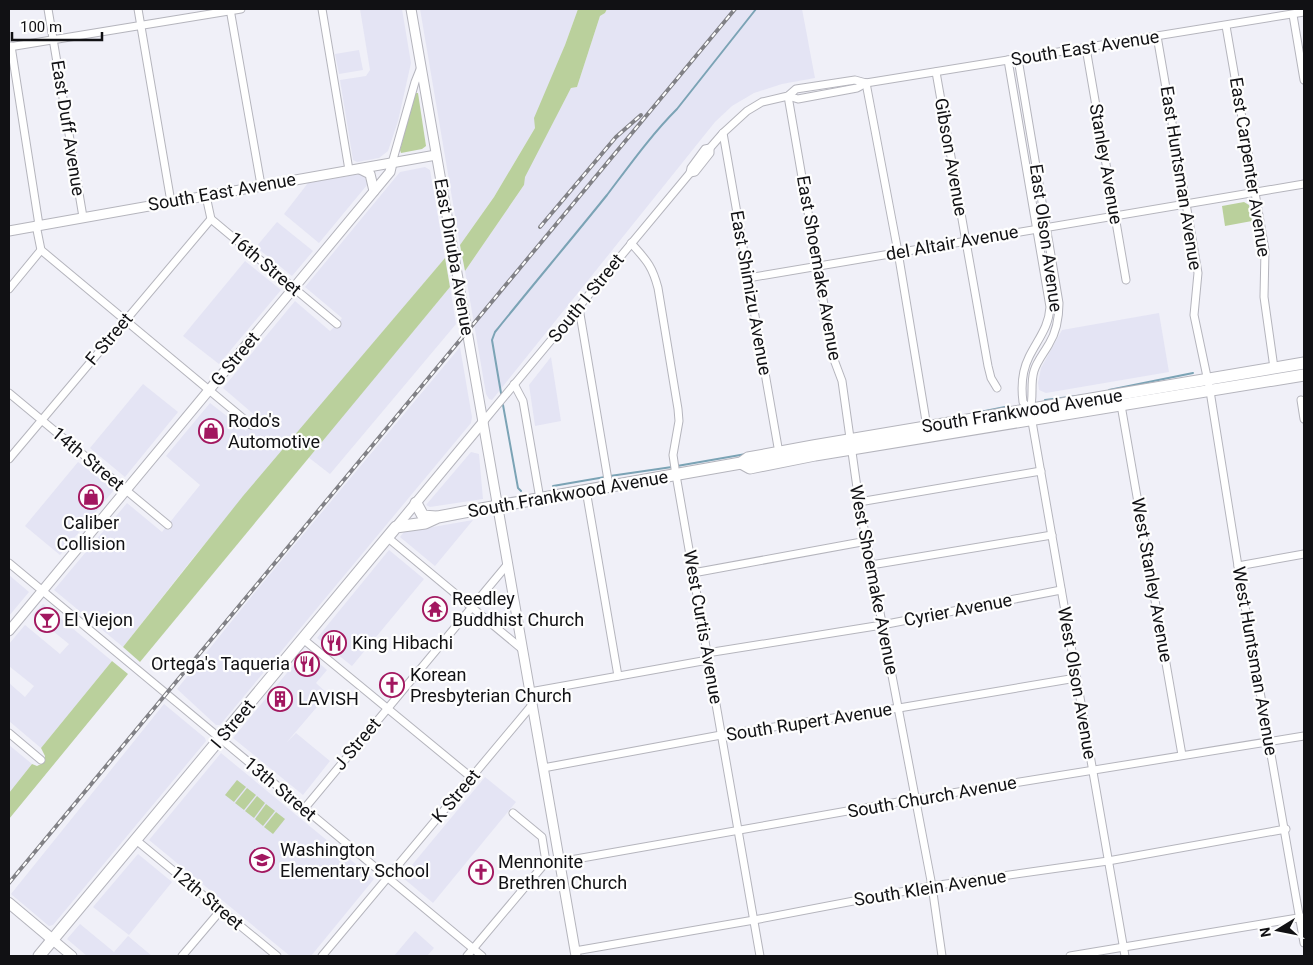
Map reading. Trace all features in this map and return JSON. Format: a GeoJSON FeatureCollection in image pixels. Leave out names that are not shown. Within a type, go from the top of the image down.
{"type":"FeatureCollection","features":[{"type":"Feature","properties":{"kind":"main road","name":"South Frankwood Avenue"},"geometry":{"type":"LineString","coordinates":[[741,463],[750,468],[927,427],[1121,405],[1274,368],[1304,363]]}},
{"type":"Feature","properties":{"kind":"main road","name":"South Frankwood Avenue"},"geometry":{"type":"LineString","coordinates":[[396,527],[425,523],[438,517],[497,506],[741,463],[748,458],[779,452],[852,444],[1208,385],[1304,375]]}},
{"type":"Feature","properties":{"kind":"main road"},"geometry":{"type":"LineString","coordinates":[[416,503],[423,516],[438,517]]}},
{"type":"Feature","properties":{"kind":"main road","name":"I Street"},"geometry":{"type":"LineString","coordinates":[[39,956],[396,527]]}},
{"type":"Feature","properties":{"kind":"main road"},"geometry":{"type":"LineString","coordinates":[[9,903],[52,940]]}},
{"type":"Feature","properties":{"kind":"street","name":"East Duff Avenue"},"geometry":{"type":"LineString","coordinates":[[48,9],[83,217]]}},
{"type":"Feature","properties":{"kind":"street"},"geometry":{"type":"LineString","coordinates":[[138,9],[171,202]]}},
{"type":"Feature","properties":{"kind":"street"},"geometry":{"type":"LineString","coordinates":[[241,9],[10,47],[41,250],[251,425]]}},
{"type":"Feature","properties":{"kind":"street"},"geometry":{"type":"LineString","coordinates":[[322,9],[349,170]]}},
{"type":"Feature","properties":{"kind":"street","name":"East Dinuba Avenue"},"geometry":{"type":"LineString","coordinates":[[411,9],[575,954]]}},
{"type":"Feature","properties":{"kind":"street"},"geometry":{"type":"LineString","coordinates":[[231,10],[261,185]]}},
{"type":"Feature","properties":{"kind":"street","name":"South East Avenue"},"geometry":{"type":"LineString","coordinates":[[788,96],[798,99],[857,88],[866,83],[1304,12]]}},
{"type":"Feature","properties":{"kind":"street"},"geometry":{"type":"LineString","coordinates":[[1293,15],[1304,80]]}},
{"type":"Feature","properties":{"kind":"street","name":"East Carpenter Avenue"},"geometry":{"type":"LineString","coordinates":[[1226,26],[1265,250],[1264,297],[1274,368]]}},
{"type":"Feature","properties":{"kind":"street","name":"East Huntsman Avenue"},"geometry":{"type":"LineString","coordinates":[[1157,36],[1198,273],[1194,315],[1208,385]]}},
{"type":"Feature","properties":{"kind":"street","name":"Stanley Avenue"},"geometry":{"type":"LineString","coordinates":[[1086,48],[1126,280]]}},
{"type":"Feature","properties":{"kind":"street","name":"East Olson Avenue"},"geometry":{"type":"LineString","coordinates":[[1018,58],[1060,313],[1055,333],[1034,370],[1031,387],[1031,415]]}},
{"type":"Feature","properties":{"kind":"street","name":"East Olson Avenue"},"geometry":{"type":"LineString","coordinates":[[1008,60],[1050,307],[1046,327],[1029,357],[1023,379],[1023,402],[1031,415]]}},
{"type":"Feature","properties":{"kind":"street","name":"G Street"},"geometry":{"type":"LineString","coordinates":[[9,631],[390,172],[394,151],[421,66]]}},
{"type":"Feature","properties":{"kind":"street","name":"Gibson Avenue"},"geometry":{"type":"LineString","coordinates":[[936,72],[988,366],[991,378],[997,388]]}},
{"type":"Feature","properties":{"kind":"street"},"geometry":{"type":"LineString","coordinates":[[866,83],[898,252],[927,427]]}},
{"type":"Feature","properties":{"kind":"street","name":"South I Street"},"geometry":{"type":"LineString","coordinates":[[483,422],[690,173],[695,172],[710,153],[710,148],[722,133],[747,110],[762,102],[788,96]]}},
{"type":"Feature","properties":{"kind":"street","name":"East Shoemake Avenue"},"geometry":{"type":"LineString","coordinates":[[788,96],[833,357],[842,381],[852,444]]}},
{"type":"Feature","properties":{"kind":"street","name":"East Shimizu Avenue"},"geometry":{"type":"LineString","coordinates":[[722,133],[779,452]]}},
{"type":"Feature","properties":{"kind":"street","name":"South East Avenue"},"geometry":{"type":"LineString","coordinates":[[9,230],[436,155]]}},
{"type":"Feature","properties":{"kind":"street"},"geometry":{"type":"LineString","coordinates":[[359,168],[370,174],[374,191]]}},
{"type":"Feature","properties":{"kind":"street","name":"del Altair Avenue"},"geometry":{"type":"LineString","coordinates":[[748,278],[1304,184]]}},
{"type":"Feature","properties":{"kind":"street"},"geometry":{"type":"LineString","coordinates":[[206,196],[211,219]]}},
{"type":"Feature","properties":{"kind":"street","name":"16th Street"},"geometry":{"type":"LineString","coordinates":[[211,219],[337,324]]}},
{"type":"Feature","properties":{"kind":"street","name":"F Street"},"geometry":{"type":"LineString","coordinates":[[9,460],[211,219]]}},
{"type":"Feature","properties":{"kind":"street","name":"West Curtis Avenue"},"geometry":{"type":"LineString","coordinates":[[631,243],[654,272],[658,288],[678,409],[679,421],[673,455],[676,475],[760,956]]}},
{"type":"Feature","properties":{"kind":"street"},"geometry":{"type":"LineString","coordinates":[[9,289],[41,250]]}},
{"type":"Feature","properties":{"kind":"street"},"geometry":{"type":"LineString","coordinates":[[579,308],[609,486]]}},
{"type":"Feature","properties":{"kind":"street"},"geometry":{"type":"LineString","coordinates":[[514,384],[523,401],[540,499]]}},
{"type":"Feature","properties":{"kind":"street","name":"West Huntsman Avenue"},"geometry":{"type":"LineString","coordinates":[[1208,385],[1238,566],[1302,918],[1304,943]]}},
{"type":"Feature","properties":{"kind":"street","name":"14th Street"},"geometry":{"type":"LineString","coordinates":[[9,393],[168,525]]}},
{"type":"Feature","properties":{"kind":"street"},"geometry":{"type":"LineString","coordinates":[[1301,400],[1304,419]]}},
{"type":"Feature","properties":{"kind":"street","name":"West Stanley Avenue"},"geometry":{"type":"LineString","coordinates":[[1121,405],[1182,755]]}},
{"type":"Feature","properties":{"kind":"street","name":"West Olson Avenue"},"geometry":{"type":"LineString","coordinates":[[1031,415],[1125,956]]}},
{"type":"Feature","properties":{"kind":"street","name":"I Street"},"geometry":{"type":"LineString","coordinates":[[396,527],[483,422]]}},
{"type":"Feature","properties":{"kind":"street","name":"West Shoemake Avenue"},"geometry":{"type":"LineString","coordinates":[[852,444],[859,502],[932,886],[942,956]]}},
{"type":"Feature","properties":{"kind":"street"},"geometry":{"type":"LineString","coordinates":[[859,502],[1041,471]]}},
{"type":"Feature","properties":{"kind":"street"},"geometry":{"type":"LineString","coordinates":[[586,490],[618,676]]}},
{"type":"Feature","properties":{"kind":"street"},"geometry":{"type":"LineString","coordinates":[[871,565],[1052,535]]}},
{"type":"Feature","properties":{"kind":"street"},"geometry":{"type":"LineString","coordinates":[[387,537],[522,649]]}},
{"type":"Feature","properties":{"kind":"street"},"geometry":{"type":"LineString","coordinates":[[693,573],[866,541]]}},
{"type":"Feature","properties":{"kind":"street"},"geometry":{"type":"LineString","coordinates":[[1238,566],[1304,554]]}},
{"type":"Feature","properties":{"kind":"street","name":"13th Street"},"geometry":{"type":"LineString","coordinates":[[9,563],[482,956]]}},
{"type":"Feature","properties":{"kind":"street","name":"J Street"},"geometry":{"type":"LineString","coordinates":[[304,809],[507,565]]}},
{"type":"Feature","properties":{"kind":"street","name":"Cyrier Avenue"},"geometry":{"type":"LineString","coordinates":[[530,692],[1062,590]]}},
{"type":"Feature","properties":{"kind":"street"},"geometry":{"type":"LineString","coordinates":[[304,639],[472,778]]}},
{"type":"Feature","properties":{"kind":"street","name":"South Rupert Avenue"},"geometry":{"type":"LineString","coordinates":[[543,768],[722,735],[1076,678]]}},
{"type":"Feature","properties":{"kind":"street","name":"K Street"},"geometry":{"type":"LineString","coordinates":[[322,956],[532,705]]}},
{"type":"Feature","properties":{"kind":"street"},"geometry":{"type":"LineString","coordinates":[[9,733],[42,760]]}},
{"type":"Feature","properties":{"kind":"street","name":"South Church Avenue"},"geometry":{"type":"LineString","coordinates":[[560,862],[915,799],[1304,736]]}},
{"type":"Feature","properties":{"kind":"street"},"geometry":{"type":"LineString","coordinates":[[467,956],[546,862],[541,836],[513,814]]}},
{"type":"Feature","properties":{"kind":"street","name":"South Klein Avenue"},"geometry":{"type":"LineString","coordinates":[[575,954],[932,886],[1108,861],[1286,829]]}},
{"type":"Feature","properties":{"kind":"street","name":"12th Street"},"geometry":{"type":"LineString","coordinates":[[136,840],[277,956]]}},
{"type":"Feature","properties":{"kind":"street"},"geometry":{"type":"LineString","coordinates":[[182,956],[221,910]]}},
{"type":"Feature","properties":{"kind":"street"},"geometry":{"type":"LineString","coordinates":[[1070,956],[1302,918]]}},
{"type":"Feature","properties":{"kind":"street"},"geometry":{"type":"LineString","coordinates":[[52,940],[72,956]]}},
{"type":"Feature","properties":{"kind":"shaded area"},"geometry":{"type":"Polygon","coordinates":[[[360,9],[402,9],[411,63],[398,121],[388,151],[379,158],[357,162],[353,160],[340,80],[366,76],[370,70],[360,9]]]}},
{"type":"Feature","properties":{"kind":"shaded area"},"geometry":{"type":"Polygon","coordinates":[[[420,9],[578,9],[535,128],[494,197],[460,245],[420,9]]]}},
{"type":"Feature","properties":{"kind":"shaded area"},"geometry":{"type":"Polygon","coordinates":[[[607,9],[802,9],[815,78],[782,84],[754,93],[732,106],[715,122],[492,400],[486,394],[465,271],[524,185],[524,177],[571,88],[577,87],[600,16],[607,9]]]}},
{"type":"Feature","properties":{"kind":"shaded area"},"geometry":{"type":"Polygon","coordinates":[[[359,50],[363,70],[339,74],[335,54],[359,50]]]}},
{"type":"Feature","properties":{"kind":"shaded area"},"geometry":{"type":"Polygon","coordinates":[[[425,167],[430,170],[445,258],[193,558],[123,647],[54,590],[127,503],[162,532],[200,485],[166,456],[210,403],[246,431],[257,417],[223,388],[295,301],[330,331],[337,324],[342,318],[305,287],[400,172],[425,167]]]}},
{"type":"Feature","properties":{"kind":"shaded area"},"geometry":{"type":"Polygon","coordinates":[[[366,174],[369,182],[319,243],[284,214],[308,183],[366,174]]]}},
{"type":"Feature","properties":{"kind":"shaded area"},"geometry":{"type":"Polygon","coordinates":[[[277,222],[313,251],[292,276],[256,247],[277,222]]]}},
{"type":"Feature","properties":{"kind":"shaded area"},"geometry":{"type":"Polygon","coordinates":[[[245,261],[281,290],[219,364],[183,336],[245,261]]]}},
{"type":"Feature","properties":{"kind":"shaded area"},"geometry":{"type":"Polygon","coordinates":[[[450,287],[456,324],[330,474],[308,457],[450,287]]]}},
{"type":"Feature","properties":{"kind":"shaded area"},"geometry":{"type":"Polygon","coordinates":[[[1159,313],[1169,372],[1046,393],[1039,390],[1038,383],[1041,368],[1062,330],[1159,313]]]}},
{"type":"Feature","properties":{"kind":"shaded area"},"geometry":{"type":"Polygon","coordinates":[[[460,347],[472,417],[471,423],[220,725],[216,725],[177,689],[256,591],[460,347]]]}},
{"type":"Feature","properties":{"kind":"shaded area"},"geometry":{"type":"Polygon","coordinates":[[[551,357],[561,421],[535,426],[529,385],[551,357]]]}},
{"type":"Feature","properties":{"kind":"shaded area"},"geometry":{"type":"Polygon","coordinates":[[[143,384],[178,412],[125,477],[90,448],[143,384]]]}},
{"type":"Feature","properties":{"kind":"shaded area"},"geometry":{"type":"Polygon","coordinates":[[[471,452],[479,454],[483,499],[430,507],[426,505],[471,452]]]}},
{"type":"Feature","properties":{"kind":"shaded area"},"geometry":{"type":"Polygon","coordinates":[[[78,462],[114,490],[60,555],[25,526],[78,462]]]}},
{"type":"Feature","properties":{"kind":"shaded area"},"geometry":{"type":"Polygon","coordinates":[[[473,520],[435,566],[400,537],[404,532],[473,520]]]}},
{"type":"Feature","properties":{"kind":"shaded area"},"geometry":{"type":"Polygon","coordinates":[[[389,550],[424,579],[352,666],[317,638],[389,550]]]}},
{"type":"Feature","properties":{"kind":"shaded area"},"geometry":{"type":"Polygon","coordinates":[[[9,575],[29,592],[9,616],[9,575]]]}},
{"type":"Feature","properties":{"kind":"shaded area"},"geometry":{"type":"Polygon","coordinates":[[[43,604],[112,661],[41,748],[9,721],[9,683],[25,697],[34,686],[9,666],[9,644],[25,625],[60,654],[69,644],[33,615],[43,604]]]}},
{"type":"Feature","properties":{"kind":"shaded area"},"geometry":{"type":"Polygon","coordinates":[[[305,651],[327,670],[316,683],[328,694],[287,742],[296,733],[330,761],[303,795],[233,738],[305,651]]]}},
{"type":"Feature","properties":{"kind":"shaded area"},"geometry":{"type":"Polygon","coordinates":[[[164,704],[205,738],[206,741],[53,925],[49,926],[11,894],[164,704]]]}},
{"type":"Feature","properties":{"kind":"shaded area"},"geometry":{"type":"Polygon","coordinates":[[[9,745],[32,764],[9,793],[9,745]]]}},
{"type":"Feature","properties":{"kind":"shaded area","name":"Washington Elementary School"},"geometry":{"type":"Polygon","coordinates":[[[221,753],[374,879],[311,956],[290,956],[149,840],[221,753]]]}},
{"type":"Feature","properties":{"kind":"shaded area"},"geometry":{"type":"Polygon","coordinates":[[[485,777],[516,802],[433,903],[402,877],[485,777]]]}},
{"type":"Feature","properties":{"kind":"shaded area"},"geometry":{"type":"Polygon","coordinates":[[[138,854],[172,882],[129,935],[93,907],[138,854]]]}},
{"type":"Feature","properties":{"kind":"shaded area"},"geometry":{"type":"Polygon","coordinates":[[[80,924],[114,952],[128,936],[152,956],[87,956],[67,939],[80,924]]]}},
{"type":"Feature","properties":{"kind":"shaded area"},"geometry":{"type":"Polygon","coordinates":[[[415,931],[434,948],[427,956],[394,956],[415,931]]]}},
{"type":"Feature","properties":{"kind":"green space"},"geometry":{"type":"Polygon","coordinates":[[[578,9],[607,9],[600,16],[577,87],[571,88],[525,177],[524,185],[465,271],[460,245],[494,197],[535,128],[534,118],[578,9]]]}},
{"type":"Feature","properties":{"kind":"green space"},"geometry":{"type":"Polygon","coordinates":[[[415,93],[418,93],[426,146],[422,149],[401,153],[400,150],[415,93]]]}},
{"type":"Feature","properties":{"kind":"green space"},"geometry":{"type":"Polygon","coordinates":[[[1244,202],[1249,205],[1252,221],[1225,226],[1222,206],[1244,202]]]}},
{"type":"Feature","properties":{"kind":"green space"},"geometry":{"type":"Polygon","coordinates":[[[445,258],[450,287],[140,662],[123,647],[243,496],[445,258]]]}},
{"type":"Feature","properties":{"kind":"green space"},"geometry":{"type":"Polygon","coordinates":[[[112,661],[128,674],[9,819],[9,793],[32,764],[37,766],[43,763],[45,756],[41,748],[112,661]]]}},
{"type":"Feature","properties":{"kind":"green space"},"geometry":{"type":"Polygon","coordinates":[[[237,780],[246,787],[234,802],[225,795],[237,780]]]}},
{"type":"Feature","properties":{"kind":"green space"},"geometry":{"type":"Polygon","coordinates":[[[247,788],[256,795],[244,810],[235,803],[247,788]]]}},
{"type":"Feature","properties":{"kind":"green space"},"geometry":{"type":"Polygon","coordinates":[[[257,796],[265,803],[254,818],[245,811],[257,796]]]}},
{"type":"Feature","properties":{"kind":"green space"},"geometry":{"type":"Polygon","coordinates":[[[266,804],[275,811],[263,826],[255,819],[266,804]]]}},
{"type":"Feature","properties":{"kind":"green space"},"geometry":{"type":"Polygon","coordinates":[[[276,812],[285,819],[273,834],[264,827],[276,812]]]}},
{"type":"Feature","properties":{"kind":"waterway"},"geometry":{"type":"LineString","coordinates":[[501,393],[492,340],[495,332],[756,9]]}},
{"type":"Feature","properties":{"kind":"waterway"},"geometry":{"type":"LineString","coordinates":[[1109,390],[1193,373]]}},
{"type":"Feature","properties":{"kind":"waterway"},"geometry":{"type":"LineString","coordinates":[[1045,400],[1085,395]]}},
{"type":"Feature","properties":{"kind":"waterway"},"geometry":{"type":"LineString","coordinates":[[503,405],[518,488],[521,491]]}},
{"type":"Feature","properties":{"kind":"waterway"},"geometry":{"type":"LineString","coordinates":[[980,412],[1010,406]]}},
{"type":"Feature","properties":{"kind":"waterway"},"geometry":{"type":"LineString","coordinates":[[677,466],[746,454]]}},
{"type":"Feature","properties":{"kind":"waterway"},"geometry":{"type":"LineString","coordinates":[[610,476],[672,467]]}},
{"type":"Feature","properties":{"kind":"waterway"},"geometry":{"type":"LineString","coordinates":[[553,486],[605,477]]}},
{"type":"Feature","properties":{"kind":"railway"},"geometry":{"type":"LineString","coordinates":[[9,883],[735,9]]}},
{"type":"Feature","properties":{"kind":"railway"},"geometry":{"type":"LineString","coordinates":[[540,227],[616,137],[641,115]]}},
{"type":"Feature","properties":{"kind":"place","name":"Rodo's Automotive"},"geometry":{"type":"Point","coordinates":[211,431]}},
{"type":"Feature","properties":{"kind":"place","name":"Caliber Collision"},"geometry":{"type":"Point","coordinates":[91,497]}},
{"type":"Feature","properties":{"kind":"place","name":"Reedley Buddhist Church"},"geometry":{"type":"Point","coordinates":[435,609]}},
{"type":"Feature","properties":{"kind":"place","name":"El Viejon"},"geometry":{"type":"Point","coordinates":[47,620]}},
{"type":"Feature","properties":{"kind":"place","name":"King Hibachi"},"geometry":{"type":"Point","coordinates":[334,643]}},
{"type":"Feature","properties":{"kind":"place","name":"Ortega's Taqueria"},"geometry":{"type":"Point","coordinates":[307,664]}},
{"type":"Feature","properties":{"kind":"place","name":"Korean Presbyterian Church"},"geometry":{"type":"Point","coordinates":[392,685]}},
{"type":"Feature","properties":{"kind":"place","name":"LAVISH"},"geometry":{"type":"Point","coordinates":[280,699]}},
{"type":"Feature","properties":{"kind":"place","name":"Washington Elementary School"},"geometry":{"type":"Point","coordinates":[262,860]}},
{"type":"Feature","properties":{"kind":"place","name":"Mennonite Brethren Church"},"geometry":{"type":"Point","coordinates":[481,872]}}]}
